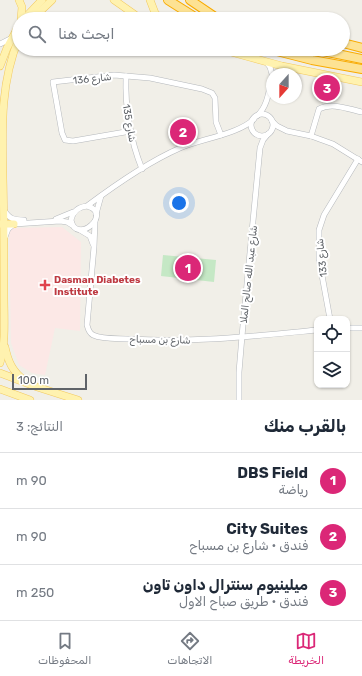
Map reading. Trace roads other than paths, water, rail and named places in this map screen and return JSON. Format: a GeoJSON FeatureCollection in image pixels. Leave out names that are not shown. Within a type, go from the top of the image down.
{"type":"FeatureCollection","features":[{"type":"Feature","properties":{"kind":"highway"},"geometry":{"type":"LineString","coordinates":[[168,0],[187,12]]}},
{"type":"Feature","properties":{"kind":"highway"},"geometry":{"type":"LineString","coordinates":[[190,0],[208,12]]}},
{"type":"Feature","properties":{"kind":"highway"},"geometry":{"type":"LineString","coordinates":[[350,44],[362,48]]}},
{"type":"Feature","properties":{"kind":"highway"},"geometry":{"type":"LineString","coordinates":[[296,56],[362,69]]}},
{"type":"Feature","properties":{"kind":"highway"},"geometry":{"type":"LineString","coordinates":[[347,56],[362,59]]}},
{"type":"Feature","properties":{"kind":"main road"},"geometry":{"type":"LineString","coordinates":[[19,0],[22,12]]}},
{"type":"Feature","properties":{"kind":"main road"},"geometry":{"type":"LineString","coordinates":[[29,12],[42,0]]}},
{"type":"Feature","properties":{"kind":"main road"},"geometry":{"type":"LineString","coordinates":[[39,12],[52,0]]}},
{"type":"Feature","properties":{"kind":"main road"},"geometry":{"type":"LineString","coordinates":[[114,0],[131,12]]}},
{"type":"Feature","properties":{"kind":"main road"},"geometry":{"type":"LineString","coordinates":[[150,0],[155,12]]}},
{"type":"Feature","properties":{"kind":"main road"},"geometry":{"type":"LineString","coordinates":[[350,43],[362,44]]}},
{"type":"Feature","properties":{"kind":"main road"},"geometry":{"type":"LineString","coordinates":[[0,66],[12,44]]}},
{"type":"Feature","properties":{"kind":"main road"},"geometry":{"type":"LineString","coordinates":[[12,51],[6,69],[2,92],[2,224],[4,238],[2,321],[8,359],[14,370],[23,379],[37,387]]}},
{"type":"Feature","properties":{"kind":"main road"},"geometry":{"type":"LineString","coordinates":[[245,56],[282,66],[362,82]]}},
{"type":"Feature","properties":{"kind":"main road"},"geometry":{"type":"LineString","coordinates":[[2,224],[14,224]]}},
{"type":"Feature","properties":{"kind":"main road"},"geometry":{"type":"LineString","coordinates":[[0,363],[4,337]]}},
{"type":"Feature","properties":{"kind":"main road"},"geometry":{"type":"LineString","coordinates":[[0,373],[78,400]]}},
{"type":"Feature","properties":{"kind":"main road"},"geometry":{"type":"LineString","coordinates":[[0,389],[30,400]]}},
{"type":"Feature","properties":{"kind":"street"},"geometry":{"type":"LineString","coordinates":[[0,44],[12,39]]}},
{"type":"Feature","properties":{"kind":"street"},"geometry":{"type":"LineString","coordinates":[[266,62],[270,68]]}},
{"type":"Feature","properties":{"kind":"street","name":"شارع 136"},"geometry":{"type":"LineString","coordinates":[[130,131],[73,141],[65,140],[62,133],[53,82],[114,75],[150,78],[202,89],[209,92],[215,98],[216,126],[221,134]]}},
{"type":"Feature","properties":{"kind":"street","name":"شارع 135"},"geometry":{"type":"LineString","coordinates":[[126,76],[126,102],[130,131],[142,169]]}},
{"type":"Feature","properties":{"kind":"street"},"geometry":{"type":"LineString","coordinates":[[3,210],[9,217],[16,220],[54,219],[73,212],[79,208],[87,206],[142,169],[180,148],[236,130],[246,125],[263,110],[266,102]]}},
{"type":"Feature","properties":{"kind":"street"},"geometry":{"type":"LineString","coordinates":[[266,104],[273,127],[269,134]]}},
{"type":"Feature","properties":{"kind":"street"},"geometry":{"type":"LineString","coordinates":[[311,136],[319,109],[331,106],[362,112]]}},
{"type":"Feature","properties":{"kind":"street"},"geometry":{"type":"LineString","coordinates":[[254,133],[251,124],[254,118],[263,115],[277,126],[287,131]]}},
{"type":"Feature","properties":{"kind":"street"},"geometry":{"type":"LineString","coordinates":[[236,130],[244,130],[261,136],[278,131],[287,131],[311,136],[341,148],[360,160]]}},
{"type":"Feature","properties":{"kind":"street","name":"شارع عبد الله صالح الملا"},"geometry":{"type":"LineString","coordinates":[[254,133],[260,148]]}},
{"type":"Feature","properties":{"kind":"street","name":"شارع عبد الله صالح الملا"},"geometry":{"type":"LineString","coordinates":[[239,400],[239,372],[242,336],[260,148],[263,140],[269,134]]}},
{"type":"Feature","properties":{"kind":"street","name":"شارع 133"},"geometry":{"type":"LineString","coordinates":[[329,316],[319,259],[319,230],[324,216],[360,160]]}},
{"type":"Feature","properties":{"kind":"street"},"geometry":{"type":"LineString","coordinates":[[79,229],[88,228],[95,221],[101,196]]}},
{"type":"Feature","properties":{"kind":"street"},"geometry":{"type":"LineString","coordinates":[[87,206],[93,209],[96,214]]}},
{"type":"Feature","properties":{"kind":"street"},"geometry":{"type":"LineString","coordinates":[[72,226],[71,220],[73,212]]}},
{"type":"Feature","properties":{"kind":"street"},"geometry":{"type":"LineString","coordinates":[[4,238],[8,229],[14,224],[60,221],[67,222],[90,236],[94,247]]}},
{"type":"Feature","properties":{"kind":"street","name":"شارع بن مسباح"},"geometry":{"type":"LineString","coordinates":[[95,221],[87,325],[91,334],[108,338],[163,341],[204,340],[314,330]]}},
{"type":"Feature","properties":{"kind":"street"},"geometry":{"type":"LineString","coordinates":[[350,328],[362,328]]}},
{"type":"Feature","properties":{"kind":"place","name":"ميلينيوم سنترال داون تاون"},"geometry":{"type":"Point","coordinates":[327,88]}},
{"type":"Feature","properties":{"kind":"place","name":"City Suites"},"geometry":{"type":"Point","coordinates":[183,132]}},
{"type":"Feature","properties":{"kind":"place","name":"DBS Field"},"geometry":{"type":"Point","coordinates":[188,268]}},
{"type":"Feature","properties":{"kind":"place","name":"Dasman Diabetes Institute"},"geometry":{"type":"Point","coordinates":[45,285]}}]}
